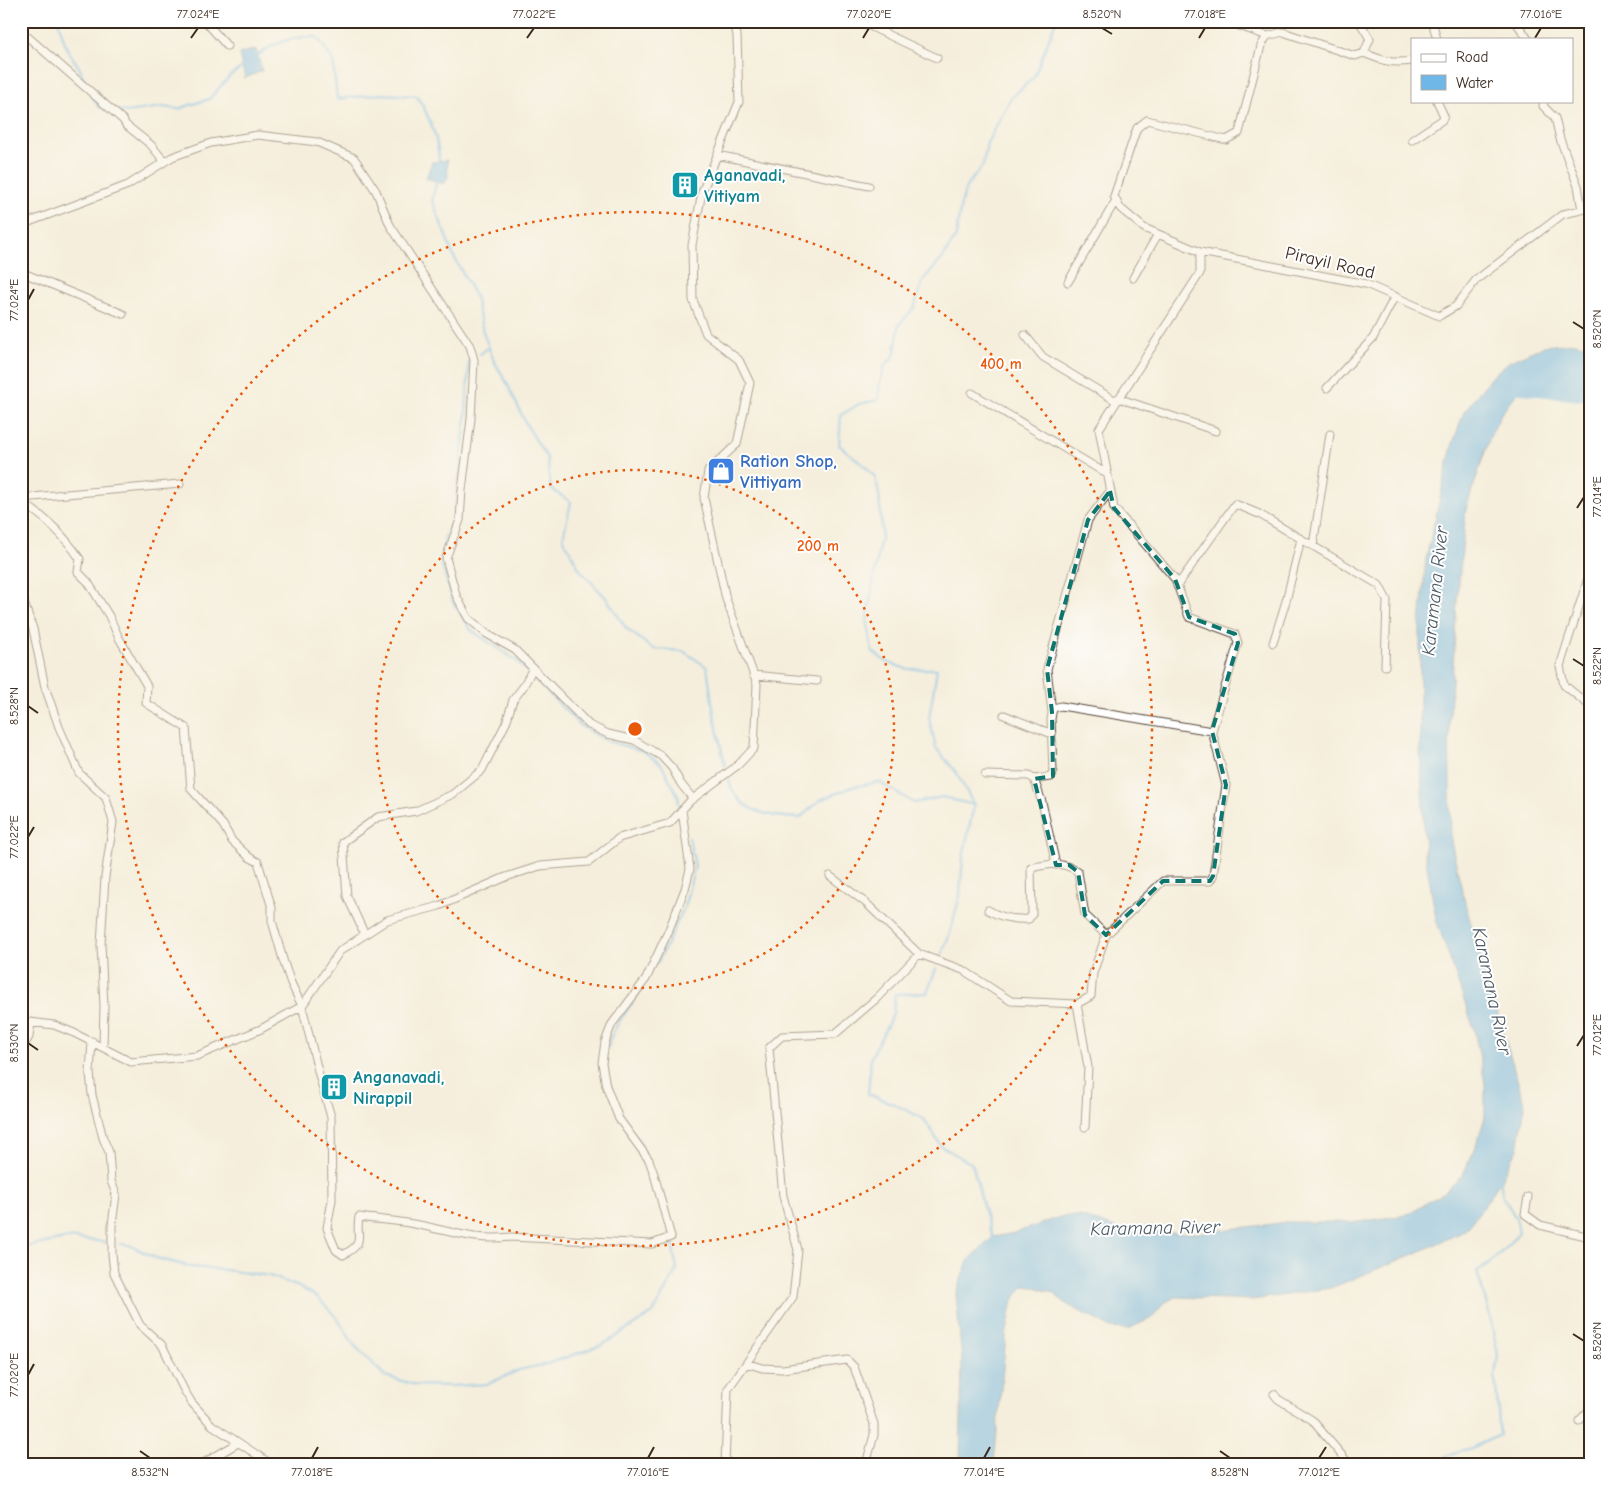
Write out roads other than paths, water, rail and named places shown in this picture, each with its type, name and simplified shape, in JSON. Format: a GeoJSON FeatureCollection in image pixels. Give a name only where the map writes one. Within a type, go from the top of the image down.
{"type":"FeatureCollection","features":[{"type":"Feature","properties":{"kind":"street"},"geometry":{"type":"LineString","coordinates":[[205,21],[227,46]]}},
{"type":"Feature","properties":{"kind":"street"},"geometry":{"type":"LineString","coordinates":[[21,1021],[54,1025],[92,1041],[131,1062],[197,1056],[261,1029],[302,1006],[340,952],[387,920],[439,906],[506,877],[540,866],[590,862],[619,838],[670,824],[693,799],[738,765],[754,748],[757,684],[726,599],[704,498],[708,471],[737,444],[750,383],[739,360],[706,334],[693,300],[692,245],[702,192],[739,102],[737,35],[733,21]]}},
{"type":"Feature","properties":{"kind":"street"},"geometry":{"type":"LineString","coordinates":[[858,21],[937,58]]}},
{"type":"Feature","properties":{"kind":"street"},"geometry":{"type":"LineString","coordinates":[[1226,21],[1267,36],[1283,32],[1355,56],[1364,53],[1383,61],[1398,63],[1411,60]]}},
{"type":"Feature","properties":{"kind":"street"},"geometry":{"type":"LineString","coordinates":[[1359,21],[1370,39],[1364,53]]}},
{"type":"Feature","properties":{"kind":"street"},"geometry":{"type":"LineString","coordinates":[[1432,21],[1437,38]]}},
{"type":"Feature","properties":{"kind":"street"},"geometry":{"type":"LineString","coordinates":[[1515,21],[1527,38]]}},
{"type":"Feature","properties":{"kind":"street"},"geometry":{"type":"LineString","coordinates":[[21,31],[151,145],[164,161]]}},
{"type":"Feature","properties":{"kind":"street"},"geometry":{"type":"LineString","coordinates":[[1068,282],[1116,200],[1114,196],[1137,128],[1147,120],[1226,140],[1239,134],[1261,46],[1267,36]]}},
{"type":"Feature","properties":{"kind":"street"},"geometry":{"type":"LineString","coordinates":[[1412,140],[1442,120],[1444,116],[1437,102]]}},
{"type":"Feature","properties":{"kind":"street"},"geometry":{"type":"LineString","coordinates":[[1544,102],[1544,106],[1555,118],[1560,139],[1586,209]]}},
{"type":"Feature","properties":{"kind":"street"},"geometry":{"type":"LineString","coordinates":[[21,225],[128,185],[164,161],[211,143],[258,135],[317,142],[354,158],[376,191],[390,225],[470,346],[474,360],[471,419],[460,520],[446,558],[456,594],[468,618],[487,634],[515,650],[589,725],[608,734],[634,740],[661,756],[672,768],[681,784],[693,799]]}},
{"type":"Feature","properties":{"kind":"street"},"geometry":{"type":"LineString","coordinates":[[717,156],[869,186]]}},
{"type":"Feature","properties":{"kind":"street","name":"Pirayil Road"},"geometry":{"type":"LineString","coordinates":[[1116,200],[1120,208],[1144,228],[1200,252],[1366,284],[1439,316],[1456,306],[1476,280],[1563,214],[1586,209]]}},
{"type":"Feature","properties":{"kind":"street"},"geometry":{"type":"LineString","coordinates":[[1133,278],[1158,234]]}},
{"type":"Feature","properties":{"kind":"street"},"geometry":{"type":"LineString","coordinates":[[830,876],[866,903],[919,954],[963,970],[1011,1001],[1077,1004],[1091,996],[1094,972],[1106,935],[1163,881],[1210,881],[1214,876],[1226,785],[1212,731],[1238,643],[1234,634],[1189,617],[1175,579],[1114,508],[1099,429],[1200,273],[1200,252]]}},
{"type":"Feature","properties":{"kind":"street"},"geometry":{"type":"LineString","coordinates":[[21,272],[123,314]]}},
{"type":"Feature","properties":{"kind":"street"},"geometry":{"type":"LineString","coordinates":[[1327,388],[1373,338],[1395,296]]}},
{"type":"Feature","properties":{"kind":"street"},"geometry":{"type":"LineString","coordinates":[[1025,335],[1043,357],[1117,399],[1216,431]]}},
{"type":"Feature","properties":{"kind":"street"},"geometry":{"type":"LineString","coordinates":[[972,393],[1107,474]]}},
{"type":"Feature","properties":{"kind":"street"},"geometry":{"type":"LineString","coordinates":[[1313,546],[1330,434]]}},
{"type":"Feature","properties":{"kind":"street"},"geometry":{"type":"LineString","coordinates":[[21,498],[180,484]]}},
{"type":"Feature","properties":{"kind":"street"},"geometry":{"type":"LineString","coordinates":[[985,775],[1029,776],[1034,779],[1051,776],[1053,772],[1052,712],[1047,669],[1088,520],[1110,491]]}},
{"type":"Feature","properties":{"kind":"street"},"geometry":{"type":"LineString","coordinates":[[21,502],[58,529],[80,559],[78,572],[88,582],[109,616],[118,638],[147,686],[146,703],[186,728],[191,789],[223,825],[232,841],[249,857],[258,862],[272,908],[272,920],[284,963],[302,1006],[319,1075],[332,1117],[332,1200],[326,1228],[336,1250],[343,1255],[356,1248],[359,1242],[358,1217],[422,1225],[461,1236],[491,1239],[511,1237],[652,1244],[671,1238],[649,1160],[619,1119],[606,1086],[602,1063],[605,1042],[612,1024],[646,978],[668,932],[685,889],[690,869],[682,810]]}},
{"type":"Feature","properties":{"kind":"street"},"geometry":{"type":"LineString","coordinates":[[1177,586],[1235,504],[1259,514],[1379,585],[1387,600],[1384,666]]}},
{"type":"Feature","properties":{"kind":"street"},"geometry":{"type":"LineString","coordinates":[[1589,519],[1590,554]]}},
{"type":"Feature","properties":{"kind":"street"},"geometry":{"type":"LineString","coordinates":[[1273,643],[1286,601],[1301,539]]}},
{"type":"Feature","properties":{"kind":"street"},"geometry":{"type":"LineString","coordinates":[[1590,572],[1560,666],[1564,685],[1590,706]]}},
{"type":"Feature","properties":{"kind":"street"},"geometry":{"type":"LineString","coordinates":[[21,594],[33,630],[46,687],[59,727],[79,773],[106,798],[113,822],[106,877],[101,945],[104,1006],[103,1047]]}},
{"type":"Feature","properties":{"kind":"street"},"geometry":{"type":"LineString","coordinates":[[365,934],[347,896],[343,842],[378,817],[416,811],[453,794],[482,770],[506,723],[513,700],[523,687],[533,668]]}},
{"type":"Feature","properties":{"kind":"street"},"geometry":{"type":"LineString","coordinates":[[753,675],[817,681]]}},
{"type":"Feature","properties":{"kind":"street"},"geometry":{"type":"LineString","coordinates":[[1052,712],[1053,708],[1061,706],[1212,731]]}},
{"type":"Feature","properties":{"kind":"street"},"geometry":{"type":"LineString","coordinates":[[1004,715],[1052,734]]}},
{"type":"Feature","properties":{"kind":"street"},"geometry":{"type":"LineString","coordinates":[[1034,779],[1042,802],[1056,865]]}},
{"type":"Feature","properties":{"kind":"street"},"geometry":{"type":"LineString","coordinates":[[988,910],[997,916],[1016,920],[1029,919],[1032,914],[1031,868],[1047,864],[1069,865],[1078,872],[1085,915],[1106,935]]}},
{"type":"Feature","properties":{"kind":"street"},"geometry":{"type":"LineString","coordinates":[[725,1464],[728,1389],[793,1297],[798,1250],[784,1196],[770,1048],[782,1036],[835,1034],[877,998],[919,954]]}},
{"type":"Feature","properties":{"kind":"street"},"geometry":{"type":"LineString","coordinates":[[1077,1004],[1088,1067],[1085,1127]]}},
{"type":"Feature","properties":{"kind":"street"},"geometry":{"type":"LineString","coordinates":[[21,1050],[29,1037],[31,1022]]}},
{"type":"Feature","properties":{"kind":"street"},"geometry":{"type":"LineString","coordinates":[[92,1041],[90,1072],[92,1095],[102,1138],[108,1152],[111,1181],[116,1194],[112,1225],[114,1273],[140,1325],[162,1345],[192,1403],[212,1425],[271,1464]]}},
{"type":"Feature","properties":{"kind":"street"},"geometry":{"type":"LineString","coordinates":[[1528,1197],[1524,1214],[1540,1225],[1590,1238]]}},
{"type":"Feature","properties":{"kind":"street"},"geometry":{"type":"LineString","coordinates":[[746,1364],[762,1368],[783,1369],[847,1360],[854,1367],[874,1424],[874,1435],[866,1464]]}},
{"type":"Feature","properties":{"kind":"street"},"geometry":{"type":"LineString","coordinates":[[1274,1394],[1278,1399],[1312,1420],[1345,1459],[1346,1464]]}},
{"type":"Feature","properties":{"kind":"street"},"geometry":{"type":"LineString","coordinates":[[1579,1421],[1590,1409]]}},
{"type":"Feature","properties":{"kind":"street"},"geometry":{"type":"LineString","coordinates":[[202,1464],[238,1442]]}},
{"type":"Feature","properties":{"kind":"water"},"geometry":{"type":"Polygon","coordinates":[[[256,49],[262,71],[245,78],[239,54],[256,49]]]}},
{"type":"Feature","properties":{"kind":"water"},"geometry":{"type":"Polygon","coordinates":[[[447,160],[448,177],[444,184],[426,178],[432,162],[447,160]]]}},
{"type":"Feature","properties":{"kind":"water"},"geometry":{"type":"Polygon","coordinates":[[[1574,343],[1590,346],[1590,395],[1534,384],[1517,393],[1501,414],[1490,437],[1466,509],[1457,602],[1449,729],[1451,842],[1466,907],[1525,1106],[1518,1148],[1501,1180],[1482,1209],[1464,1231],[1331,1288],[1252,1300],[1176,1297],[1164,1303],[1152,1318],[1128,1329],[1111,1328],[1068,1305],[1053,1293],[1035,1287],[1024,1286],[1013,1300],[1006,1336],[994,1464],[960,1464],[962,1362],[956,1293],[968,1261],[993,1237],[1015,1233],[1063,1216],[1080,1216],[1127,1232],[1196,1233],[1289,1222],[1359,1222],[1405,1215],[1444,1193],[1462,1176],[1475,1149],[1485,1117],[1485,1083],[1474,1029],[1436,919],[1425,854],[1420,747],[1420,624],[1426,559],[1452,446],[1464,412],[1492,376],[1510,361],[1544,346],[1574,343]]]}},
{"type":"Feature","properties":{"kind":"waterway"},"geometry":{"type":"LineString","coordinates":[[58,21],[66,47],[80,69],[85,83]]}},
{"type":"Feature","properties":{"kind":"waterway"},"geometry":{"type":"LineString","coordinates":[[974,805],[956,772],[936,748],[929,718],[937,669],[907,669],[886,662],[872,651],[867,618],[882,532],[879,494],[875,477],[839,445],[841,415],[859,404],[878,400],[885,365],[893,358],[895,352],[899,325],[914,308],[923,280],[942,259],[956,236],[966,187],[983,165],[987,143],[1011,98],[1034,77],[1056,21]]}},
{"type":"Feature","properties":{"kind":"waterway"},"geometry":{"type":"LineString","coordinates":[[256,57],[277,43],[300,37],[317,37],[333,60],[337,99],[381,94],[417,96],[432,128],[439,153],[439,162]]}},
{"type":"Feature","properties":{"kind":"waterway"},"geometry":{"type":"LineString","coordinates":[[115,110],[127,112],[162,107],[178,109],[209,99],[231,75],[244,66]]}},
{"type":"Feature","properties":{"kind":"waterway"},"geometry":{"type":"LineString","coordinates":[[92,96],[99,107],[108,109]]}},
{"type":"Feature","properties":{"kind":"waterway"},"geometry":{"type":"LineString","coordinates":[[437,180],[432,199],[453,255],[475,296],[483,332],[494,361],[507,383],[526,424],[547,458],[551,489],[571,502],[563,538],[580,570],[607,599],[626,628],[653,649],[683,651],[707,667],[714,714],[725,766]]}},
{"type":"Feature","properties":{"kind":"waterway"},"geometry":{"type":"LineString","coordinates":[[480,354],[488,348]]}},
{"type":"Feature","properties":{"kind":"waterway"},"geometry":{"type":"LineString","coordinates":[[469,361],[466,416],[454,517],[445,537],[442,565],[453,602],[471,630],[517,661],[581,726],[607,741],[643,751],[661,764],[678,796],[679,804]]}},
{"type":"Feature","properties":{"kind":"waterway","name":"Karamana River"},"geometry":{"type":"LineString","coordinates":[[1508,385],[1577,393],[1590,392]]}},
{"type":"Feature","properties":{"kind":"waterway"},"geometry":{"type":"LineString","coordinates":[[729,780],[739,800],[747,806],[757,811],[778,816],[800,818],[820,800],[852,787],[879,782],[914,803],[942,797],[974,805],[963,857],[960,895],[950,933],[942,954]]}},
{"type":"Feature","properties":{"kind":"waterway"},"geometry":{"type":"LineString","coordinates":[[658,962],[684,908],[695,866],[689,838]]}},
{"type":"Feature","properties":{"kind":"waterway"},"geometry":{"type":"LineString","coordinates":[[936,969],[927,993],[895,994],[893,1014],[871,1057],[868,1094],[924,1119],[941,1146],[972,1164],[993,1237]]}},
{"type":"Feature","properties":{"kind":"waterway"},"geometry":{"type":"LineString","coordinates":[[608,1047],[617,1025],[640,992]]}},
{"type":"Feature","properties":{"kind":"waterway"},"geometry":{"type":"LineString","coordinates":[[608,1080],[614,1098]]}},
{"type":"Feature","properties":{"kind":"waterway"},"geometry":{"type":"LineString","coordinates":[[635,1135],[642,1145]]}},
{"type":"Feature","properties":{"kind":"waterway"},"geometry":{"type":"LineString","coordinates":[[1440,1464],[1447,1456],[1500,1435],[1495,1376],[1498,1355],[1489,1312],[1477,1272],[1500,1254],[1519,1232],[1516,1218],[1503,1197],[1500,1180]]}},
{"type":"Feature","properties":{"kind":"waterway"},"geometry":{"type":"LineString","coordinates":[[120,1244],[129,1245],[156,1258],[192,1267],[270,1276],[299,1287],[317,1297],[337,1318],[354,1345],[385,1376],[416,1385],[451,1386],[488,1384],[519,1370],[547,1364],[602,1345],[653,1313],[677,1269],[673,1237]]}},
{"type":"Feature","properties":{"kind":"waterway"},"geometry":{"type":"LineString","coordinates":[[21,1248],[70,1238],[105,1242]]}},
{"type":"Feature","properties":{"kind":"place","name":"Aganavadi, Vitiyam"},"geometry":{"type":"Point","coordinates":[685,185]}},
{"type":"Feature","properties":{"kind":"place","name":"Ration Shop, Vittiyam"},"geometry":{"type":"Point","coordinates":[721,471]}},
{"type":"Feature","properties":{"kind":"place","name":"Anganavadi, Nirappil"},"geometry":{"type":"Point","coordinates":[334,1087]}}]}
